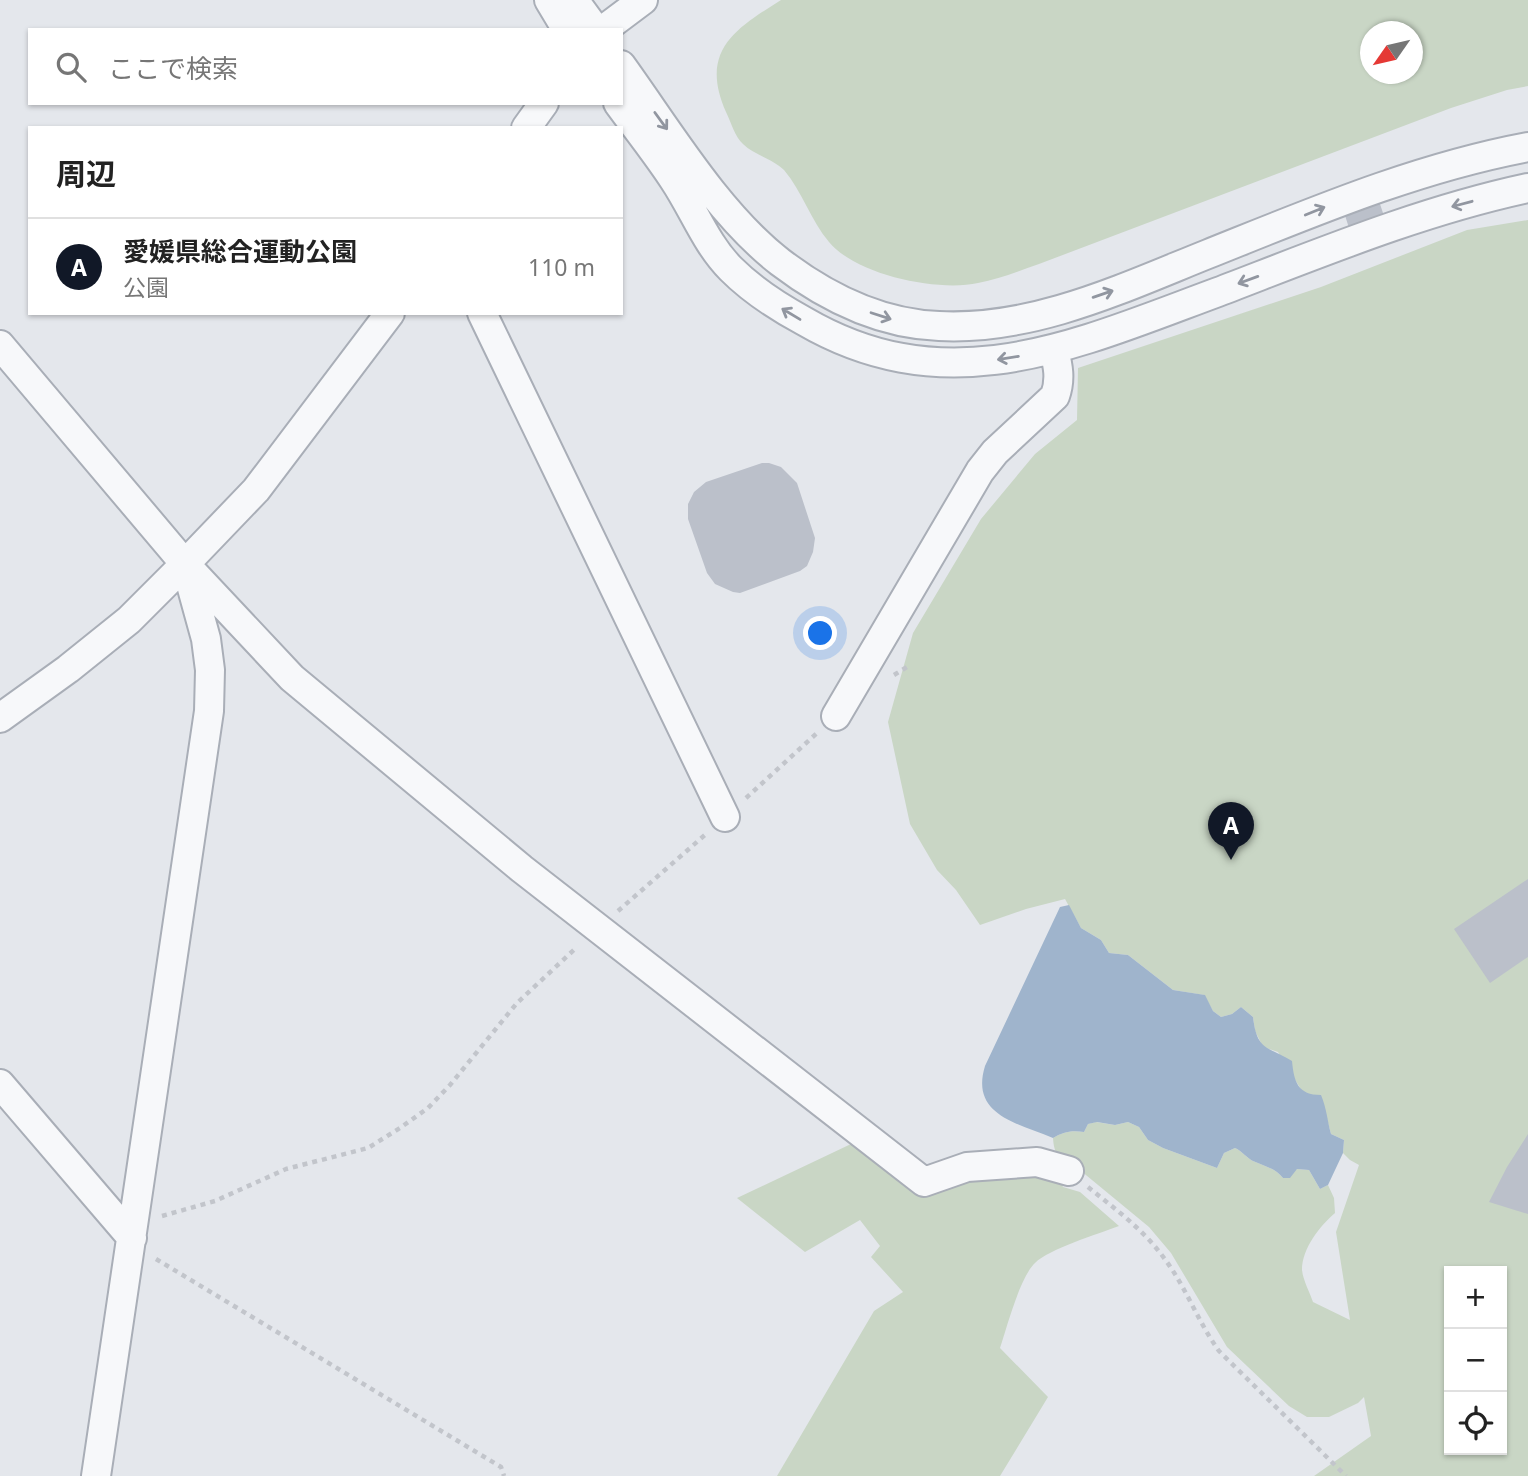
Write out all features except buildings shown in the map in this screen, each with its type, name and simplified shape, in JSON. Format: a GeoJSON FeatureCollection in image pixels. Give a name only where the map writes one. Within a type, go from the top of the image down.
{"type":"FeatureCollection","features":[{"type":"Feature","properties":{"kind":"street"},"geometry":{"type":"LineString","coordinates":[[549,0],[566,28]]}},
{"type":"Feature","properties":{"kind":"street"},"geometry":{"type":"LineString","coordinates":[[574,0],[595,28]]}},
{"type":"Feature","properties":{"kind":"street"},"geometry":{"type":"LineString","coordinates":[[606,28],[643,0]]}},
{"type":"Feature","properties":{"kind":"street"},"geometry":{"type":"LineString","coordinates":[[623,68],[729,213],[755,241],[780,262],[835,298],[869,312],[901,322],[940,327],[990,324],[1034,317],[1136,282],[1361,193],[1477,156],[1528,147]]}},
{"type":"Feature","properties":{"kind":"street"},"geometry":{"type":"LineString","coordinates":[[527,126],[543,105]]}},
{"type":"Feature","properties":{"kind":"street"},"geometry":{"type":"LineString","coordinates":[[619,105],[675,182],[704,234],[730,268],[757,292],[819,330],[856,347],[893,358],[939,363],[994,361],[1054,349],[1149,317],[1432,212],[1528,188]]}},
{"type":"Feature","properties":{"kind":"street"},"geometry":{"type":"LineString","coordinates":[[0,718],[68,669],[129,620],[185,564],[256,490],[388,315]]}},
{"type":"Feature","properties":{"kind":"street"},"geometry":{"type":"LineString","coordinates":[[483,315],[725,817]]}},
{"type":"Feature","properties":{"kind":"street"},"geometry":{"type":"LineString","coordinates":[[836,716],[980,471],[995,452],[1055,396],[1059,385],[1059,370],[1054,349]]}},
{"type":"Feature","properties":{"kind":"street"},"geometry":{"type":"LineString","coordinates":[[3,355],[185,564],[292,678],[522,869],[924,1182],[967,1167],[1037,1162],[1069,1171]]}},
{"type":"Feature","properties":{"kind":"street"},"geometry":{"type":"LineString","coordinates":[[96,1476],[209,712],[206,639],[185,564]]}},
{"type":"Feature","properties":{"kind":"street"},"geometry":{"type":"LineString","coordinates":[[0,1084],[132,1235]]}},
{"type":"Feature","properties":{"kind":"path"},"geometry":{"type":"LineString","coordinates":[[883,682],[907,667]]}},
{"type":"Feature","properties":{"kind":"path"},"geometry":{"type":"LineString","coordinates":[[132,1235],[286,1169],[368,1148],[428,1108],[517,1003],[836,716]]}},
{"type":"Feature","properties":{"kind":"path"},"geometry":{"type":"LineString","coordinates":[[1069,1171],[1144,1233],[1165,1259],[1193,1303],[1204,1330],[1219,1351],[1346,1476]]}},
{"type":"Feature","properties":{"kind":"path"},"geometry":{"type":"LineString","coordinates":[[132,1235],[501,1467],[504,1476]]}},
{"type":"Feature","properties":{"kind":"green space"},"geometry":{"type":"Polygon","coordinates":[[[781,0],[1528,0],[1528,86],[1451,108],[1009,275],[978,283],[942,285],[920,283],[877,272],[842,254],[823,234],[784,170],[740,141],[726,112],[717,73],[719,57],[726,44],[749,21],[781,0]]]}},
{"type":"Feature","properties":{"kind":"green space"},"geometry":{"type":"Polygon","coordinates":[[[1528,220],[1528,1476],[1314,1476],[1371,1436],[1364,1397],[1358,1403],[1329,1417],[1307,1417],[1289,1406],[1227,1347],[1171,1253],[1149,1227],[1075,1166],[1061,1160],[1056,1153],[1053,1138],[1067,1132],[1084,1132],[1088,1124],[1096,1122],[1115,1125],[1128,1122],[1139,1127],[1148,1140],[1163,1148],[1217,1168],[1224,1153],[1235,1148],[1283,1178],[1297,1169],[1309,1170],[1320,1189],[1328,1185],[1334,1198],[1335,1213],[1308,1246],[1302,1270],[1304,1278],[1313,1302],[1350,1320],[1336,1232],[1359,1165],[1343,1153],[1344,1140],[1331,1134],[1327,1119],[1311,1095],[1302,1091],[1278,1052],[1263,1047],[1255,1031],[1253,1017],[1241,1007],[1232,1014],[1221,1017],[1213,1011],[1204,995],[1173,990],[1128,955],[1109,953],[1101,940],[1081,928],[1065,899],[980,925],[956,890],[937,870],[910,824],[888,722],[913,633],[981,519],[1035,454],[1077,420],[1078,368],[1321,287],[1467,230],[1528,220]]]}},
{"type":"Feature","properties":{"kind":"green space"},"geometry":{"type":"Polygon","coordinates":[[[851,1144],[917,1192],[985,1174],[1058,1176],[1063,1187],[1080,1192],[1119,1226],[1051,1252],[1035,1263],[1024,1279],[1000,1348],[1048,1397],[1000,1476],[777,1476],[874,1311],[903,1292],[871,1257],[880,1246],[860,1220],[805,1252],[737,1198],[851,1144]]]}},
{"type":"Feature","properties":{"kind":"water"},"geometry":{"type":"Polygon","coordinates":[[[1069,905],[1081,928],[1101,940],[1109,953],[1128,955],[1173,990],[1205,995],[1213,1011],[1221,1017],[1232,1014],[1241,1007],[1253,1017],[1261,1042],[1292,1061],[1296,1081],[1302,1090],[1321,1095],[1331,1134],[1344,1140],[1343,1153],[1328,1185],[1320,1189],[1309,1170],[1297,1169],[1290,1178],[1283,1178],[1235,1148],[1224,1153],[1217,1168],[1163,1148],[1148,1140],[1139,1127],[1128,1122],[1115,1125],[1097,1122],[1088,1124],[1084,1132],[1067,1132],[1053,1138],[1012,1122],[990,1106],[984,1096],[982,1083],[985,1066],[1060,907],[1069,905]]]}},
{"type":"Feature","properties":{"kind":"place","name":"愛媛県総合運動公園"},"geometry":{"type":"Point","coordinates":[1231,860]}}]}
